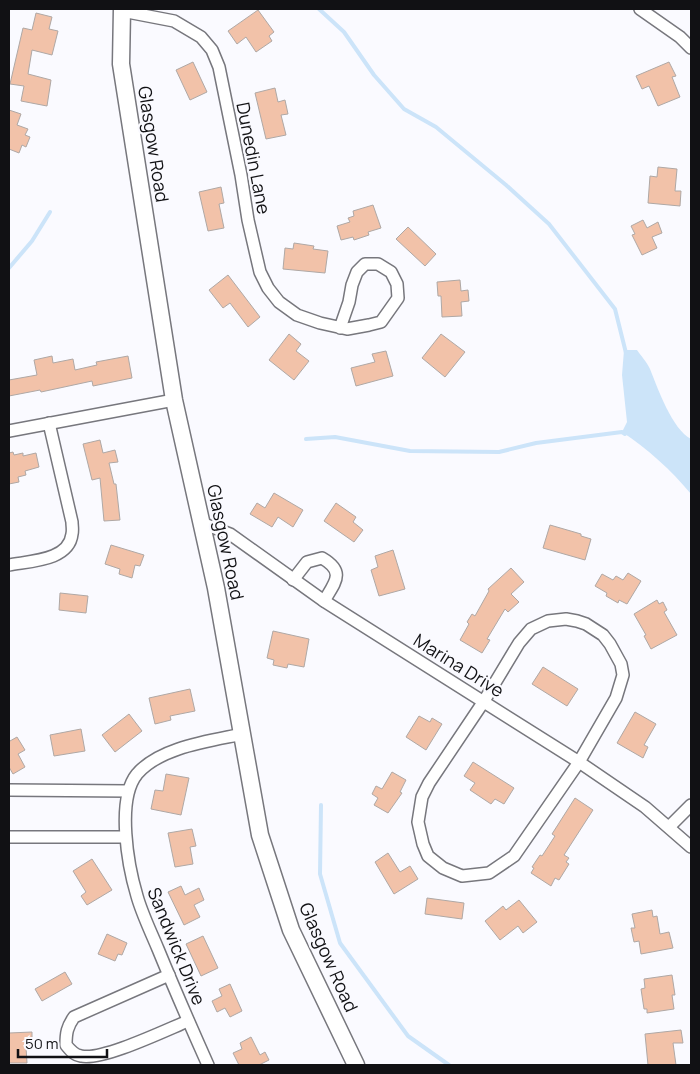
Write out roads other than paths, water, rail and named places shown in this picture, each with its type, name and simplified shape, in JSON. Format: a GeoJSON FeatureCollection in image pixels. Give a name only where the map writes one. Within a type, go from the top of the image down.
{"type":"FeatureCollection","features":[{"type":"Feature","properties":{"kind":"street"},"geometry":{"type":"LineString","coordinates":[[640,9],[680,37],[691,48]]}},
{"type":"Feature","properties":{"kind":"street","name":"Dunedin Lane"},"geometry":{"type":"LineString","coordinates":[[122,10],[174,21],[201,37],[212,50],[219,67],[241,175],[248,220],[260,272],[268,288],[279,302],[298,315],[340,328],[347,329],[382,322],[398,298],[397,284],[391,272],[378,264],[365,264],[357,272],[340,328]]}},
{"type":"Feature","properties":{"kind":"street","name":"Glasgow Road"},"geometry":{"type":"LineString","coordinates":[[122,10],[121,64],[174,400],[202,523],[243,734],[260,835],[291,930],[356,1065]]}},
{"type":"Feature","properties":{"kind":"street"},"geometry":{"type":"LineString","coordinates":[[9,431],[174,400]]}},
{"type":"Feature","properties":{"kind":"street"},"geometry":{"type":"LineString","coordinates":[[9,565],[50,557],[61,552],[69,544],[72,534],[72,522],[49,423]]}},
{"type":"Feature","properties":{"kind":"street","name":"Marina Drive"},"geometry":{"type":"LineString","coordinates":[[202,523],[230,534],[324,601],[626,793],[691,847]]}},
{"type":"Feature","properties":{"kind":"street"},"geometry":{"type":"LineString","coordinates":[[293,580],[307,562],[322,558],[330,563],[336,569],[336,582],[324,601]]}},
{"type":"Feature","properties":{"kind":"street"},"geometry":{"type":"LineString","coordinates":[[566,620],[586,624],[603,635],[621,664],[623,675],[616,698],[579,762],[514,856],[489,873],[462,876],[443,868],[428,856],[418,822],[422,797],[429,783],[484,701],[519,643],[531,630],[548,621],[566,620]]}},
{"type":"Feature","properties":{"kind":"street","name":"Sandwick Drive"},"geometry":{"type":"LineString","coordinates":[[208,1065],[137,896],[125,837],[126,806],[128,791],[137,775],[153,761],[175,750],[243,734]]}},
{"type":"Feature","properties":{"kind":"street"},"geometry":{"type":"LineString","coordinates":[[9,790],[128,791]]}},
{"type":"Feature","properties":{"kind":"street"},"geometry":{"type":"LineString","coordinates":[[669,827],[691,806]]}},
{"type":"Feature","properties":{"kind":"street"},"geometry":{"type":"LineString","coordinates":[[9,837],[125,837]]}},
{"type":"Feature","properties":{"kind":"street"},"geometry":{"type":"LineString","coordinates":[[169,975],[74,1017],[68,1026],[66,1045],[73,1053],[82,1057],[107,1054],[188,1021]]}},
{"type":"Feature","properties":{"kind":"water"},"geometry":{"type":"Polygon","coordinates":[[[624,350],[637,350],[644,359],[672,418],[684,434],[691,439],[691,494],[659,460],[622,432],[627,422],[622,375],[624,350]]]}},
{"type":"Feature","properties":{"kind":"waterway"},"geometry":{"type":"LineString","coordinates":[[319,9],[344,32],[374,75],[404,109],[436,127],[506,185],[549,224],[615,309],[626,353]]}},
{"type":"Feature","properties":{"kind":"waterway"},"geometry":{"type":"LineString","coordinates":[[9,268],[32,241],[50,212]]}},
{"type":"Feature","properties":{"kind":"waterway"},"geometry":{"type":"LineString","coordinates":[[306,439],[335,437],[410,451],[499,452],[536,443],[622,432],[625,434]]}},
{"type":"Feature","properties":{"kind":"waterway"},"geometry":{"type":"LineString","coordinates":[[321,805],[320,874],[340,943],[408,1036],[449,1065]]}}]}
